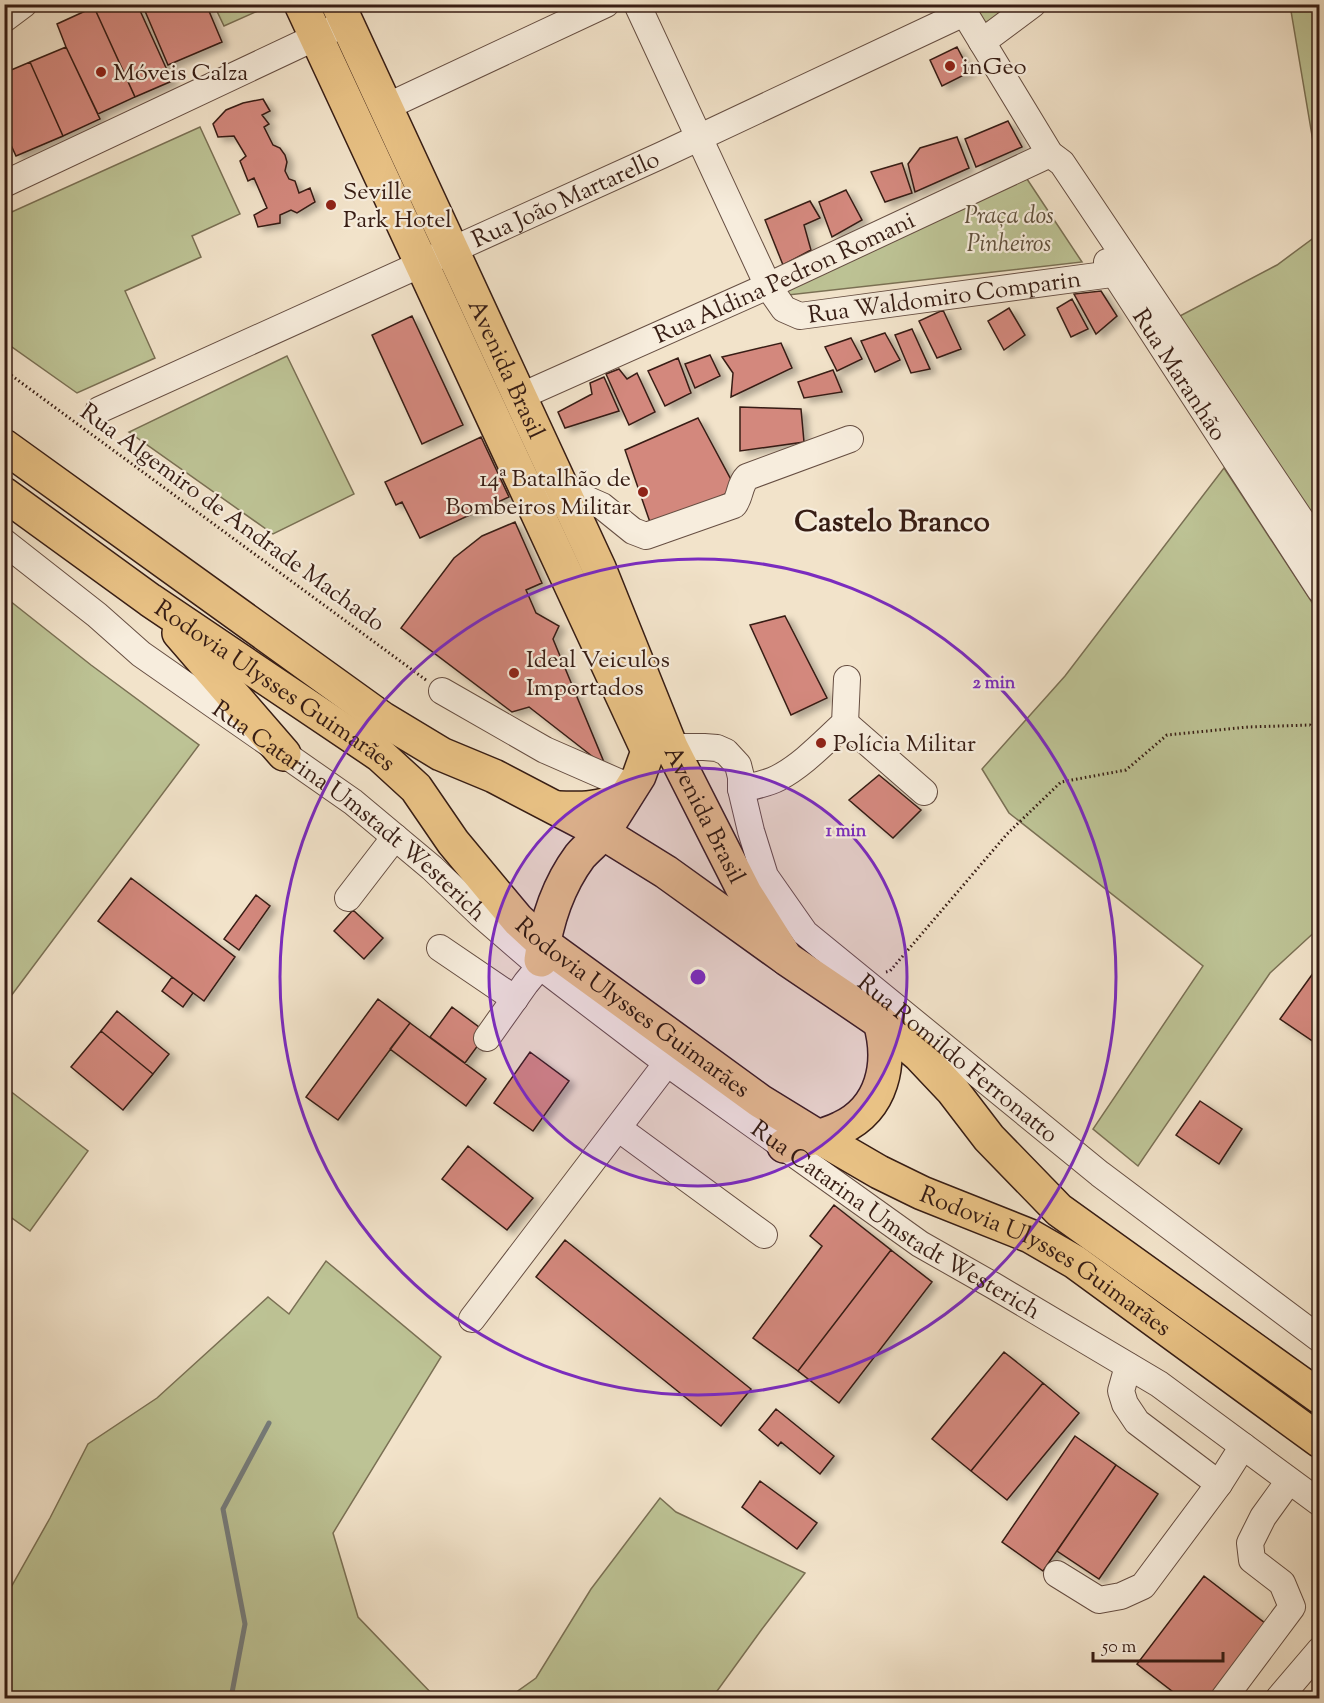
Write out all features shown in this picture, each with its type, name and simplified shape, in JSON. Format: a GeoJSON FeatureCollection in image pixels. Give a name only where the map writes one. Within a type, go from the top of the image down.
{"type":"FeatureCollection","features":[{"type":"Feature","properties":{"kind":"main road","name":"Avenida Brasil"},"geometry":{"type":"LineString","coordinates":[[301,4],[534,506],[659,749],[744,893],[787,959]]}},
{"type":"Feature","properties":{"kind":"main road","name":"Avenida Brasil"},"geometry":{"type":"LineString","coordinates":[[343,14],[598,568],[659,749]]}},
{"type":"Feature","properties":{"kind":"main road","name":"Rodovia Ulysses Guimarães"},"geometry":{"type":"LineString","coordinates":[[4,446],[383,719],[441,754],[494,776],[603,833],[666,872],[880,1022],[919,1055],[953,1090],[989,1138],[1059,1210],[1320,1397]]}},
{"type":"Feature","properties":{"kind":"main road","name":"Rodovia Ulysses Guimarães"},"geometry":{"type":"LineString","coordinates":[[4,494],[150,600],[380,755],[416,788],[453,842],[518,920],[542,954],[760,1101],[879,1172],[922,1193],[1030,1236],[1075,1262],[1320,1441]]}},
{"type":"Feature","properties":{"kind":"main road"},"geometry":{"type":"LineString","coordinates":[[150,600],[284,754]]}},
{"type":"Feature","properties":{"kind":"main road","name":"Avenida Brasil"},"geometry":{"type":"LineString","coordinates":[[542,954],[550,912],[563,882],[581,856],[603,833],[644,764],[659,749]]}},
{"type":"Feature","properties":{"kind":"main road"},"geometry":{"type":"LineString","coordinates":[[558,808],[602,807],[628,794]]}},
{"type":"Feature","properties":{"kind":"main road"},"geometry":{"type":"LineString","coordinates":[[784,1146],[841,1128],[860,1115],[874,1097],[882,1081],[886,1061],[885,1038],[880,1022]]}},
{"type":"Feature","properties":{"kind":"street"},"geometry":{"type":"LineString","coordinates":[[4,19],[24,4]]}},
{"type":"Feature","properties":{"kind":"street"},"geometry":{"type":"LineString","coordinates":[[386,107],[606,4]]}},
{"type":"Feature","properties":{"kind":"street","name":"Rua Waldomiro Comparin"},"geometry":{"type":"LineString","coordinates":[[637,4],[768,286],[784,309],[800,316],[1124,272]]}},
{"type":"Feature","properties":{"kind":"street"},"geometry":{"type":"LineString","coordinates":[[982,42],[1033,4]]}},
{"type":"Feature","properties":{"kind":"street","name":"Rua João Martarello"},"geometry":{"type":"LineString","coordinates":[[99,410],[699,138],[962,9]]}},
{"type":"Feature","properties":{"kind":"street","name":"Rua Maranhão"},"geometry":{"type":"LineString","coordinates":[[962,9],[1050,154],[1062,163],[1124,272],[1305,540],[1320,590]]}},
{"type":"Feature","properties":{"kind":"street"},"geometry":{"type":"LineString","coordinates":[[4,184],[315,37],[343,14]]}},
{"type":"Feature","properties":{"kind":"street","name":"Rua Aldina Pedron Romani"},"geometry":{"type":"LineString","coordinates":[[519,397],[768,286],[1050,154]]}},
{"type":"Feature","properties":{"kind":"street"},"geometry":{"type":"LineString","coordinates":[[534,506],[564,494],[586,499],[602,506],[633,531],[646,536],[734,505],[742,482],[747,477],[850,439]]}},
{"type":"Feature","properties":{"kind":"street","name":"Rua Catarina Umstadt Westerich"},"geometry":{"type":"LineString","coordinates":[[4,542],[97,615],[141,654],[353,802],[432,868],[481,915],[542,954],[667,1063],[920,1244],[1159,1384],[1320,1503]]}},
{"type":"Feature","properties":{"kind":"street"},"geometry":{"type":"LineString","coordinates":[[741,789],[778,778],[800,763],[844,723],[847,678]]}},
{"type":"Feature","properties":{"kind":"street"},"geometry":{"type":"LineString","coordinates":[[442,691],[628,794]]}},
{"type":"Feature","properties":{"kind":"street"},"geometry":{"type":"LineString","coordinates":[[844,723],[924,792]]}},
{"type":"Feature","properties":{"kind":"street","name":"Rua Romildo Ferronatto"},"geometry":{"type":"LineString","coordinates":[[659,749],[711,748],[726,752],[738,765],[751,831],[765,876],[805,933],[1100,1174],[1320,1339]]}},
{"type":"Feature","properties":{"kind":"street"},"geometry":{"type":"LineString","coordinates":[[348,898],[395,837]]}},
{"type":"Feature","properties":{"kind":"street"},"geometry":{"type":"LineString","coordinates":[[440,948],[515,999]]}},
{"type":"Feature","properties":{"kind":"street"},"geometry":{"type":"LineString","coordinates":[[487,1038],[515,999],[542,954]]}},
{"type":"Feature","properties":{"kind":"street"},"geometry":{"type":"LineString","coordinates":[[472,1319],[667,1063]]}},
{"type":"Feature","properties":{"kind":"street"},"geometry":{"type":"LineString","coordinates":[[618,1128],[764,1235]]}},
{"type":"Feature","properties":{"kind":"street"},"geometry":{"type":"LineString","coordinates":[[1128,1366],[1121,1391],[1125,1404],[1137,1422],[1219,1484]]}},
{"type":"Feature","properties":{"kind":"street"},"geometry":{"type":"LineString","coordinates":[[1057,1574],[1099,1600],[1121,1596],[1143,1586],[1219,1484],[1243,1446]]}},
{"type":"Feature","properties":{"kind":"street"},"geometry":{"type":"LineString","coordinates":[[1224,1698],[1292,1607],[1282,1583],[1252,1560],[1250,1543],[1263,1517],[1289,1481]]}},
{"type":"Feature","properties":{"kind":"street"},"geometry":{"type":"LineString","coordinates":[[1279,1698],[1320,1650]]}},
{"type":"Feature","properties":{"kind":"path","name":"Rua Algemiro de Andrade Machado"},"geometry":{"type":"LineString","coordinates":[[4,370],[442,691]]}},
{"type":"Feature","properties":{"kind":"path"},"geometry":{"type":"LineString","coordinates":[[862,980],[890,971],[1006,834],[1061,782],[1126,770],[1167,735],[1310,725],[1320,738]]}},
{"type":"Feature","properties":{"kind":"green space"},"geometry":{"type":"Polygon","coordinates":[[[214,5],[271,5],[224,26],[214,5]]]}},
{"type":"Feature","properties":{"kind":"green space"},"geometry":{"type":"Polygon","coordinates":[[[966,5],[1018,5],[983,30],[966,5]]]}},
{"type":"Feature","properties":{"kind":"green space"},"geometry":{"type":"Polygon","coordinates":[[[1290,5],[1319,5],[1319,177],[1290,5]]]}},
{"type":"Feature","properties":{"kind":"green space"},"geometry":{"type":"Polygon","coordinates":[[[200,127],[240,214],[192,236],[201,257],[125,291],[155,358],[77,393],[5,342],[5,215],[200,127]]]}},
{"type":"Feature","properties":{"kind":"green space","name":"Praça dos Pinheiros"},"geometry":{"type":"Polygon","coordinates":[[[1025,176],[1082,262],[788,295],[783,283],[1025,176]]]}},
{"type":"Feature","properties":{"kind":"green space"},"geometry":{"type":"Polygon","coordinates":[[[1319,234],[1319,524],[1176,318],[1277,265],[1319,234]]]}},
{"type":"Feature","properties":{"kind":"green space"},"geometry":{"type":"Polygon","coordinates":[[[287,356],[354,494],[273,534],[129,432],[287,356]]]}},
{"type":"Feature","properties":{"kind":"green space"},"geometry":{"type":"Polygon","coordinates":[[[1224,468],[1319,613],[1319,928],[1270,973],[1138,1166],[1093,1129],[1203,966],[1009,813],[982,769],[1065,676],[1224,468]]]}},
{"type":"Feature","properties":{"kind":"green space"},"geometry":{"type":"Polygon","coordinates":[[[5,597],[91,665],[199,745],[5,1004],[5,597]]]}},
{"type":"Feature","properties":{"kind":"green space"},"geometry":{"type":"Polygon","coordinates":[[[5,1087],[88,1151],[30,1231],[5,1213],[5,1087]]]}},
{"type":"Feature","properties":{"kind":"green space"},"geometry":{"type":"Polygon","coordinates":[[[326,1261],[441,1357],[333,1533],[358,1617],[436,1698],[5,1698],[5,1598],[88,1444],[157,1398],[268,1297],[289,1314],[326,1261]]]}},
{"type":"Feature","properties":{"kind":"green space"},"geometry":{"type":"Polygon","coordinates":[[[660,1498],[676,1512],[805,1573],[712,1698],[508,1698],[536,1678],[591,1589],[660,1498]]]}},
{"type":"Feature","properties":{"kind":"water"},"geometry":{"type":"Polygon","coordinates":[[[4,1415],[9,1424],[9,1494],[5,1502],[4,1415]]]}},
{"type":"Feature","properties":{"kind":"building"},"geometry":{"type":"Polygon","coordinates":[[[99,4],[137,4],[172,81],[135,97],[94,7],[99,4]]]}},
{"type":"Feature","properties":{"kind":"building"},"geometry":{"type":"Polygon","coordinates":[[[142,4],[206,4],[222,42],[168,65],[142,4]]]}},
{"type":"Feature","properties":{"kind":"building","name":"Móveis Calza"},"geometry":{"type":"Polygon","coordinates":[[[94,7],[135,97],[98,114],[57,24],[94,7]]]}},
{"type":"Feature","properties":{"kind":"building"},"geometry":{"type":"Polygon","coordinates":[[[66,47],[100,119],[63,136],[30,62],[66,47]]]}},
{"type":"Feature","properties":{"kind":"building","name":"inGeo"},"geometry":{"type":"Polygon","coordinates":[[[957,47],[970,72],[942,86],[930,60],[957,47]]]}},
{"type":"Feature","properties":{"kind":"building"},"geometry":{"type":"Polygon","coordinates":[[[30,62],[63,136],[16,156],[4,130],[4,73],[30,62]]]}},
{"type":"Feature","properties":{"kind":"building","name":"Seville Park Hotel"},"geometry":{"type":"Polygon","coordinates":[[[263,99],[270,111],[262,115],[269,124],[264,127],[273,145],[280,148],[285,155],[287,162],[285,171],[289,179],[295,181],[299,193],[310,188],[315,202],[297,213],[291,210],[280,215],[280,223],[258,227],[254,215],[267,208],[254,178],[248,181],[240,161],[246,156],[234,136],[218,137],[213,124],[226,110],[243,103],[263,99]]]}},
{"type":"Feature","properties":{"kind":"building"},"geometry":{"type":"Polygon","coordinates":[[[1008,121],[1022,147],[976,167],[965,139],[1008,121]]]}},
{"type":"Feature","properties":{"kind":"building"},"geometry":{"type":"Polygon","coordinates":[[[957,137],[969,168],[915,192],[908,164],[920,148],[957,137]]]}},
{"type":"Feature","properties":{"kind":"building"},"geometry":{"type":"Polygon","coordinates":[[[902,163],[912,193],[885,202],[871,172],[902,163]]]}},
{"type":"Feature","properties":{"kind":"building"},"geometry":{"type":"Polygon","coordinates":[[[846,190],[862,220],[832,237],[819,202],[846,190]]]}},
{"type":"Feature","properties":{"kind":"building"},"geometry":{"type":"Polygon","coordinates":[[[810,201],[820,218],[804,225],[811,250],[783,265],[765,220],[810,201]]]}},
{"type":"Feature","properties":{"kind":"building"},"geometry":{"type":"Polygon","coordinates":[[[1101,291],[1117,316],[1096,334],[1074,294],[1101,291]]]}},
{"type":"Feature","properties":{"kind":"building"},"geometry":{"type":"Polygon","coordinates":[[[1072,299],[1088,329],[1071,337],[1057,308],[1072,299]]]}},
{"type":"Feature","properties":{"kind":"building"},"geometry":{"type":"Polygon","coordinates":[[[1009,308],[1025,335],[1004,350],[988,321],[1009,308]]]}},
{"type":"Feature","properties":{"kind":"building"},"geometry":{"type":"Polygon","coordinates":[[[943,310],[961,349],[937,358],[919,321],[943,310]]]}},
{"type":"Feature","properties":{"kind":"building"},"geometry":{"type":"Polygon","coordinates":[[[412,316],[463,425],[422,444],[372,335],[412,316]]]}},
{"type":"Feature","properties":{"kind":"building"},"geometry":{"type":"Polygon","coordinates":[[[912,329],[930,369],[911,373],[895,335],[912,329]]]}},
{"type":"Feature","properties":{"kind":"building"},"geometry":{"type":"Polygon","coordinates":[[[885,333],[900,360],[875,372],[861,341],[885,333]]]}},
{"type":"Feature","properties":{"kind":"building"},"geometry":{"type":"Polygon","coordinates":[[[851,338],[862,359],[837,371],[825,347],[851,338]]]}},
{"type":"Feature","properties":{"kind":"building"},"geometry":{"type":"Polygon","coordinates":[[[781,343],[792,368],[731,397],[733,373],[722,357],[781,343]]]}},
{"type":"Feature","properties":{"kind":"building"},"geometry":{"type":"Polygon","coordinates":[[[710,355],[720,376],[695,388],[685,364],[710,355]]]}},
{"type":"Feature","properties":{"kind":"building"},"geometry":{"type":"Polygon","coordinates":[[[678,358],[691,393],[665,406],[648,371],[678,358]]]}},
{"type":"Feature","properties":{"kind":"building"},"geometry":{"type":"Polygon","coordinates":[[[619,369],[627,379],[637,373],[655,412],[629,425],[606,374],[619,369]]]}},
{"type":"Feature","properties":{"kind":"building"},"geometry":{"type":"Polygon","coordinates":[[[833,370],[842,392],[804,398],[798,382],[833,370]]]}},
{"type":"Feature","properties":{"kind":"building"},"geometry":{"type":"Polygon","coordinates":[[[604,377],[619,411],[565,428],[558,412],[592,394],[590,383],[604,377]]]}},
{"type":"Feature","properties":{"kind":"building"},"geometry":{"type":"Polygon","coordinates":[[[740,407],[801,409],[804,442],[740,451],[740,407]]]}},
{"type":"Feature","properties":{"kind":"building"},"geometry":{"type":"Polygon","coordinates":[[[698,418],[736,489],[652,528],[625,450],[698,418]]]}},
{"type":"Feature","properties":{"kind":"building"},"geometry":{"type":"Polygon","coordinates":[[[481,437],[509,497],[420,538],[402,502],[396,505],[385,482],[481,437]]]}},
{"type":"Feature","properties":{"kind":"building","name":"Ideal Veiculos Importados"},"geometry":{"type":"Polygon","coordinates":[[[515,522],[542,583],[526,590],[536,613],[559,626],[553,639],[606,767],[529,707],[512,712],[401,628],[454,558],[482,536],[515,522]]]}},
{"type":"Feature","properties":{"kind":"building"},"geometry":{"type":"Polygon","coordinates":[[[785,616],[827,698],[791,715],[750,625],[785,616]]]}},
{"type":"Feature","properties":{"kind":"building"},"geometry":{"type":"Polygon","coordinates":[[[879,775],[921,810],[893,838],[849,800],[879,775]]]}},
{"type":"Feature","properties":{"kind":"building"},"geometry":{"type":"Polygon","coordinates":[[[131,878],[235,957],[204,1001],[98,921],[131,878]]]}},
{"type":"Feature","properties":{"kind":"building"},"geometry":{"type":"Polygon","coordinates":[[[256,895],[270,906],[239,950],[224,939],[256,895]]]}},
{"type":"Feature","properties":{"kind":"building"},"geometry":{"type":"Polygon","coordinates":[[[353,910],[383,938],[364,959],[334,931],[353,910]]]}},
{"type":"Feature","properties":{"kind":"building"},"geometry":{"type":"Polygon","coordinates":[[[1320,966],[1320,1046],[1280,1019],[1320,966]]]}},
{"type":"Feature","properties":{"kind":"building"},"geometry":{"type":"Polygon","coordinates":[[[172,977],[193,993],[183,1007],[162,991],[172,977]]]}},
{"type":"Feature","properties":{"kind":"building"},"geometry":{"type":"Polygon","coordinates":[[[378,999],[410,1023],[338,1120],[306,1097],[378,999]]]}},
{"type":"Feature","properties":{"kind":"building"},"geometry":{"type":"Polygon","coordinates":[[[452,1007],[487,1033],[465,1063],[430,1037],[452,1007]]]}},
{"type":"Feature","properties":{"kind":"building"},"geometry":{"type":"Polygon","coordinates":[[[117,1011],[169,1054],[153,1074],[101,1031],[117,1011]]]}},
{"type":"Feature","properties":{"kind":"building"},"geometry":{"type":"Polygon","coordinates":[[[410,1023],[486,1079],[466,1106],[390,1049],[410,1023]]]}},
{"type":"Feature","properties":{"kind":"building"},"geometry":{"type":"Polygon","coordinates":[[[101,1031],[153,1074],[123,1110],[71,1067],[101,1031]]]}},
{"type":"Feature","properties":{"kind":"building"},"geometry":{"type":"Polygon","coordinates":[[[530,1052],[569,1081],[533,1131],[494,1103],[530,1052]]]}},
{"type":"Feature","properties":{"kind":"building"},"geometry":{"type":"Polygon","coordinates":[[[1200,1101],[1242,1129],[1219,1164],[1176,1135],[1200,1101]]]}},
{"type":"Feature","properties":{"kind":"building"},"geometry":{"type":"Polygon","coordinates":[[[468,1146],[533,1198],[507,1230],[442,1179],[468,1146]]]}},
{"type":"Feature","properties":{"kind":"building"},"geometry":{"type":"Polygon","coordinates":[[[834,1205],[891,1250],[798,1371],[753,1338],[822,1246],[810,1236],[834,1205]]]}},
{"type":"Feature","properties":{"kind":"building"},"geometry":{"type":"Polygon","coordinates":[[[565,1240],[751,1389],[721,1426],[536,1277],[565,1240]]]}},
{"type":"Feature","properties":{"kind":"building"},"geometry":{"type":"Polygon","coordinates":[[[891,1250],[932,1282],[839,1403],[798,1371],[891,1250]]]}},
{"type":"Feature","properties":{"kind":"building"},"geometry":{"type":"Polygon","coordinates":[[[1004,1352],[1043,1383],[971,1471],[932,1439],[1004,1352]]]}},
{"type":"Feature","properties":{"kind":"building"},"geometry":{"type":"Polygon","coordinates":[[[1043,1383],[1079,1413],[1007,1500],[971,1471],[1043,1383]]]}},
{"type":"Feature","properties":{"kind":"building"},"geometry":{"type":"Polygon","coordinates":[[[776,1409],[834,1456],[820,1474],[781,1442],[778,1446],[759,1430],[776,1409]]]}},
{"type":"Feature","properties":{"kind":"building"},"geometry":{"type":"Polygon","coordinates":[[[1075,1436],[1116,1465],[1043,1571],[1002,1542],[1075,1436]]]}},
{"type":"Feature","properties":{"kind":"building"},"geometry":{"type":"Polygon","coordinates":[[[1116,1465],[1158,1494],[1099,1579],[1057,1551],[1116,1465]]]}},
{"type":"Feature","properties":{"kind":"building"},"geometry":{"type":"Polygon","coordinates":[[[760,1481],[817,1523],[797,1549],[742,1507],[760,1481]]]}},
{"type":"Feature","properties":{"kind":"building"},"geometry":{"type":"Polygon","coordinates":[[[1204,1576],[1270,1627],[1215,1698],[1181,1698],[1137,1664],[1204,1576]]]}},
{"type":"Feature","properties":{"kind":"waterway"},"geometry":{"type":"LineString","coordinates":[[231,1698],[245,1624],[223,1509],[269,1423]]}},
{"type":"Feature","properties":{"kind":"place","name":"inGeo"},"geometry":{"type":"Point","coordinates":[950,66]}},
{"type":"Feature","properties":{"kind":"place","name":"Móveis Calza"},"geometry":{"type":"Point","coordinates":[101,72]}},
{"type":"Feature","properties":{"kind":"place","name":"Seville Park Hotel"},"geometry":{"type":"Point","coordinates":[331,205]}},
{"type":"Feature","properties":{"kind":"place","name":"14ª Batalhão de Bombeiros Militar"},"geometry":{"type":"Point","coordinates":[643,492]}},
{"type":"Feature","properties":{"kind":"place","name":"Ideal Veiculos Importados"},"geometry":{"type":"Point","coordinates":[514,673]}},
{"type":"Feature","properties":{"kind":"place","name":"Polícia Militar"},"geometry":{"type":"Point","coordinates":[821,743]}},
{"type":"Feature","properties":{"kind":"district","name":"Castelo Branco"},"geometry":{"type":"Point","coordinates":[892,521]}}]}
